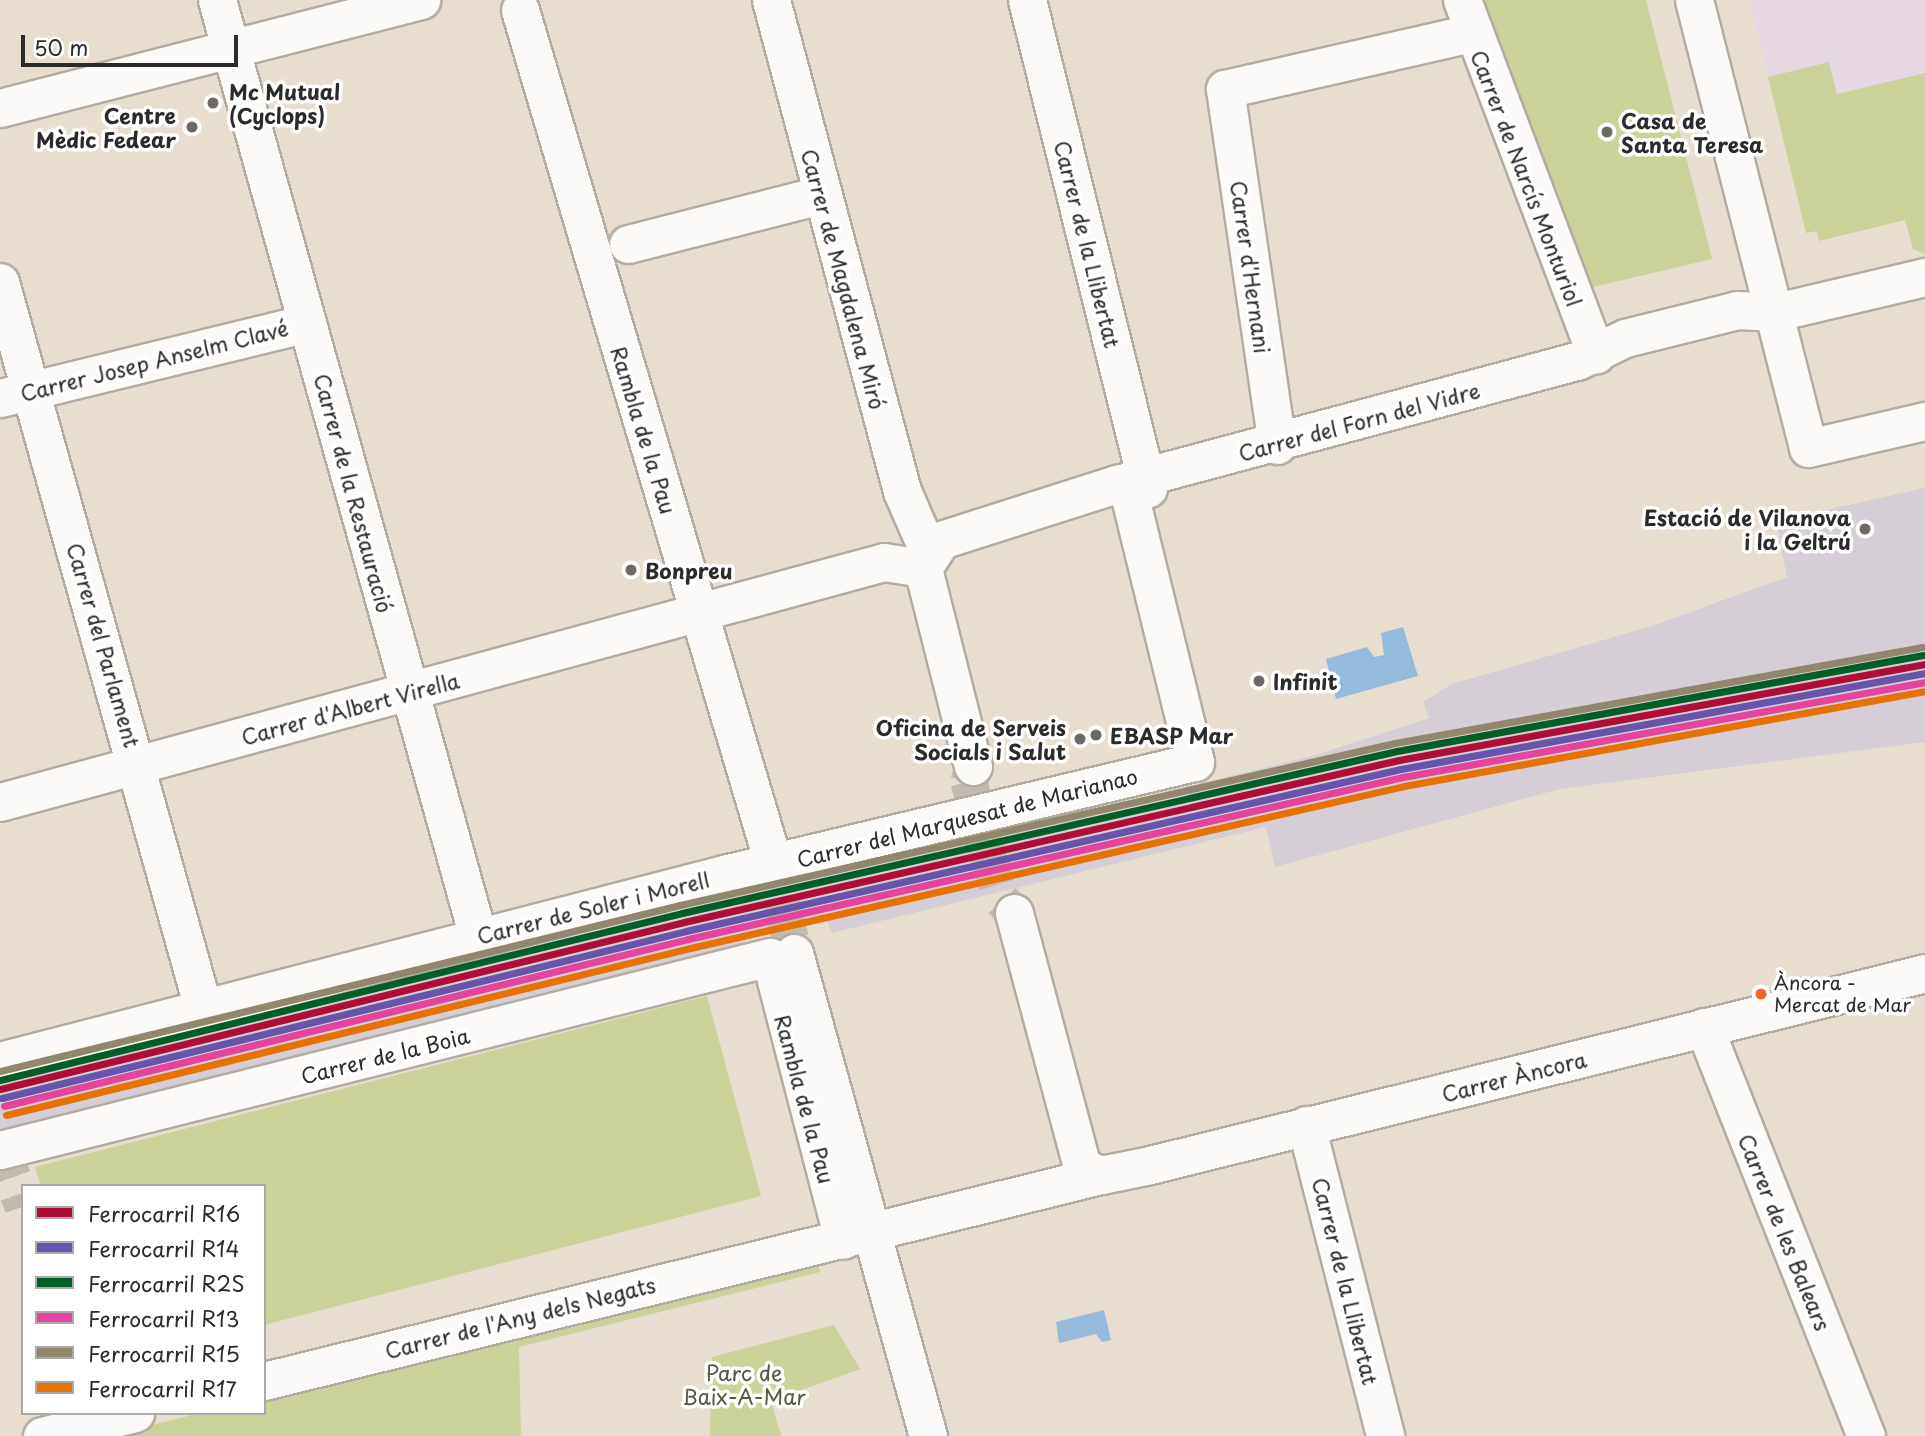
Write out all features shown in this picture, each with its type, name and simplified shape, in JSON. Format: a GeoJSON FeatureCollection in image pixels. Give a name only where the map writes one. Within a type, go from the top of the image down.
{"type":"FeatureCollection","features":[{"type":"Feature","properties":{"kind":"street","name":"Carrer de la Restauració"},"geometry":{"type":"LineString","coordinates":[[217,0],[478,937]]}},
{"type":"Feature","properties":{"kind":"street"},"geometry":{"type":"LineString","coordinates":[[0,108],[421,0]]}},
{"type":"Feature","properties":{"kind":"street","name":"Carrer de Magdalena Miró"},"geometry":{"type":"LineString","coordinates":[[771,0],[820,195],[908,510],[931,554],[973,766]]}},
{"type":"Feature","properties":{"kind":"street","name":"Carrer de la Llibertat"},"geometry":{"type":"LineString","coordinates":[[1027,0],[1140,482],[1195,762]]}},
{"type":"Feature","properties":{"kind":"street"},"geometry":{"type":"LineString","coordinates":[[1694,0],[1776,312],[1808,448],[1925,421]]}},
{"type":"Feature","properties":{"kind":"street","name":"Rambla de la Pau"},"geometry":{"type":"LineString","coordinates":[[520,10],[769,849]]}},
{"type":"Feature","properties":{"kind":"street","name":"Carrer d'Hernani"},"geometry":{"type":"LineString","coordinates":[[1278,445],[1225,89],[1466,16]]}},
{"type":"Feature","properties":{"kind":"street","name":"Carrer de Narcís Monturiol"},"geometry":{"type":"LineString","coordinates":[[1466,16],[1596,355]]}},
{"type":"Feature","properties":{"kind":"street"},"geometry":{"type":"LineString","coordinates":[[628,244],[820,195]]}},
{"type":"Feature","properties":{"kind":"street","name":"Carrer del Forn del Vidre"},"geometry":{"type":"LineString","coordinates":[[699,616],[884,562],[931,554],[1140,482],[1596,355],[1625,338],[1737,310],[1776,312],[1925,277]]}},
{"type":"Feature","properties":{"kind":"street","name":"Carrer del Parlament"},"geometry":{"type":"LineString","coordinates":[[0,282],[16,394],[137,764],[203,1008]]}},
{"type":"Feature","properties":{"kind":"street","name":"Carrer Josep Anselm Clavé"},"geometry":{"type":"LineString","coordinates":[[16,394],[307,323]]}},
{"type":"Feature","properties":{"kind":"street","name":"Carrer d'Albert Virella"},"geometry":{"type":"LineString","coordinates":[[0,802],[699,616]]}},
{"type":"Feature","properties":{"kind":"street","name":"Carrer del Marquesat de Marianao"},"geometry":{"type":"LineString","coordinates":[[740,870],[1195,762]]}},
{"type":"Feature","properties":{"kind":"street","name":"Carrer de Soler i Morell"},"geometry":{"type":"LineString","coordinates":[[0,1061],[740,870]]}},
{"type":"Feature","properties":{"kind":"street"},"geometry":{"type":"LineString","coordinates":[[1014,913],[1085,1174]]}},
{"type":"Feature","properties":{"kind":"street","name":"Rambla de la Pau"},"geometry":{"type":"LineString","coordinates":[[782,955],[859,1236],[928,1436]]}},
{"type":"Feature","properties":{"kind":"street","name":"Carrer de la Boia"},"geometry":{"type":"LineString","coordinates":[[0,1150],[782,955]]}},
{"type":"Feature","properties":{"kind":"street","name":"Carrer Àncora"},"geometry":{"type":"LineString","coordinates":[[859,1236],[1085,1174],[1306,1125],[1925,973]]}},
{"type":"Feature","properties":{"kind":"street","name":"Carrer de les Balears"},"geometry":{"type":"LineString","coordinates":[[1704,1027],[1866,1436]]}},
{"type":"Feature","properties":{"kind":"street","name":"Carrer de la Llibertat"},"geometry":{"type":"LineString","coordinates":[[1306,1125],[1385,1436]]}},
{"type":"Feature","properties":{"kind":"street","name":"Carrer de l'Any dels Negats"},"geometry":{"type":"LineString","coordinates":[[266,1381],[859,1236]]}},
{"type":"Feature","properties":{"kind":"street"},"geometry":{"type":"LineString","coordinates":[[42,1436],[127,1415]]}},
{"type":"Feature","properties":{"kind":"shaded area"},"geometry":{"type":"Polygon","coordinates":[[[1749,0],[1925,0],[1925,73],[1837,94],[1829,62],[1768,77],[1749,0]]]}},
{"type":"Feature","properties":{"kind":"shaded area"},"geometry":{"type":"Polygon","coordinates":[[[1925,488],[1925,742],[1560,789],[1275,867],[1266,827],[832,933],[826,918],[745,935],[745,947],[0,1139],[0,1075],[1316,755],[1429,718],[1423,702],[1452,684],[1652,626],[1787,577],[1776,521],[1925,488]]]}},
{"type":"Feature","properties":{"kind":"green space"},"geometry":{"type":"Polygon","coordinates":[[[1483,0],[1646,0],[1712,259],[1589,288],[1483,0]]]}},
{"type":"Feature","properties":{"kind":"green space"},"geometry":{"type":"Polygon","coordinates":[[[1829,62],[1837,94],[1925,73],[1925,254],[1913,249],[1905,220],[1819,241],[1817,231],[1806,233],[1768,77],[1829,62]]]}},
{"type":"Feature","properties":{"kind":"green space"},"geometry":{"type":"Polygon","coordinates":[[[707,996],[761,1196],[266,1324],[266,1184],[40,1184],[35,1167],[707,996]]]}},
{"type":"Feature","properties":{"kind":"green space"},"geometry":{"type":"Polygon","coordinates":[[[817,1258],[820,1272],[519,1347],[521,1436],[109,1436],[192,1415],[266,1415],[266,1396],[817,1258]]]}},
{"type":"Feature","properties":{"kind":"green space","name":"Parc de Baix-A-Mar"},"geometry":{"type":"Polygon","coordinates":[[[834,1325],[860,1369],[771,1401],[781,1436],[710,1436],[712,1357],[834,1325]]]}},
{"type":"Feature","properties":{"kind":"water"},"geometry":{"type":"Polygon","coordinates":[[[1403,627],[1418,676],[1336,699],[1326,659],[1367,647],[1374,657],[1384,655],[1381,633],[1403,627]]]}},
{"type":"Feature","properties":{"kind":"water"},"geometry":{"type":"Polygon","coordinates":[[[1104,1310],[1111,1340],[1102,1342],[1096,1334],[1059,1343],[1056,1322],[1104,1310]]]}},
{"type":"Feature","properties":{"kind":"tunnel"},"geometry":{"type":"LineString","coordinates":[[973,766],[969,781],[986,849],[1002,900],[1014,913]]}},
{"type":"Feature","properties":{"kind":"tunnel"},"geometry":{"type":"LineString","coordinates":[[769,849],[794,953]]}},
{"type":"Feature","properties":{"kind":"tunnel"},"geometry":{"type":"LineString","coordinates":[[0,1142],[21,1200]]}},
{"type":"Feature","properties":{"kind":"rail line","name":"R15"},"geometry":{"type":"LineString","coordinates":[[0,1071],[680,905],[1395,743],[1922,647]]}},
{"type":"Feature","properties":{"kind":"rail line","name":"R2S"},"geometry":{"type":"LineString","coordinates":[[0,1080],[682,913],[1397,751],[1923,655]]}},
{"type":"Feature","properties":{"kind":"rail line","name":"R16"},"geometry":{"type":"LineString","coordinates":[[0,1089],[684,922],[1399,760],[1925,664]]}},
{"type":"Feature","properties":{"kind":"rail line","name":"R14"},"geometry":{"type":"LineString","coordinates":[[2,1098],[686,931],[1401,769],[1925,673]]}},
{"type":"Feature","properties":{"kind":"rail line","name":"R13"},"geometry":{"type":"LineString","coordinates":[[4,1106],[688,939],[1403,777],[1925,682]]}},
{"type":"Feature","properties":{"kind":"rail line","name":"R17"},"geometry":{"type":"LineString","coordinates":[[6,1115],[690,948],[1404,786],[1925,691]]}},
{"type":"Feature","properties":{"kind":"place","name":"Mc Mutual (Cyclops)"},"geometry":{"type":"Point","coordinates":[213,103]}},
{"type":"Feature","properties":{"kind":"place","name":"Centre Mèdic Fedear"},"geometry":{"type":"Point","coordinates":[192,127]}},
{"type":"Feature","properties":{"kind":"place","name":"Casa de Santa Teresa"},"geometry":{"type":"Point","coordinates":[1607,132]}},
{"type":"Feature","properties":{"kind":"place","name":"Estació de Vilanova i la Geltrú"},"geometry":{"type":"Point","coordinates":[1865,529]}},
{"type":"Feature","properties":{"kind":"place","name":"Bonpreu"},"geometry":{"type":"Point","coordinates":[631,570]}},
{"type":"Feature","properties":{"kind":"place","name":"Infinit"},"geometry":{"type":"Point","coordinates":[1259,681]}},
{"type":"Feature","properties":{"kind":"place","name":"EBASP Mar"},"geometry":{"type":"Point","coordinates":[1096,735]}},
{"type":"Feature","properties":{"kind":"place","name":"Oficina de Serveis Socials i Salut"},"geometry":{"type":"Point","coordinates":[1080,739]}},
{"type":"Feature","properties":{"kind":"place","name":"Àncora - Mercat de Mar"},"geometry":{"type":"Point","coordinates":[1761,994]}}]}
